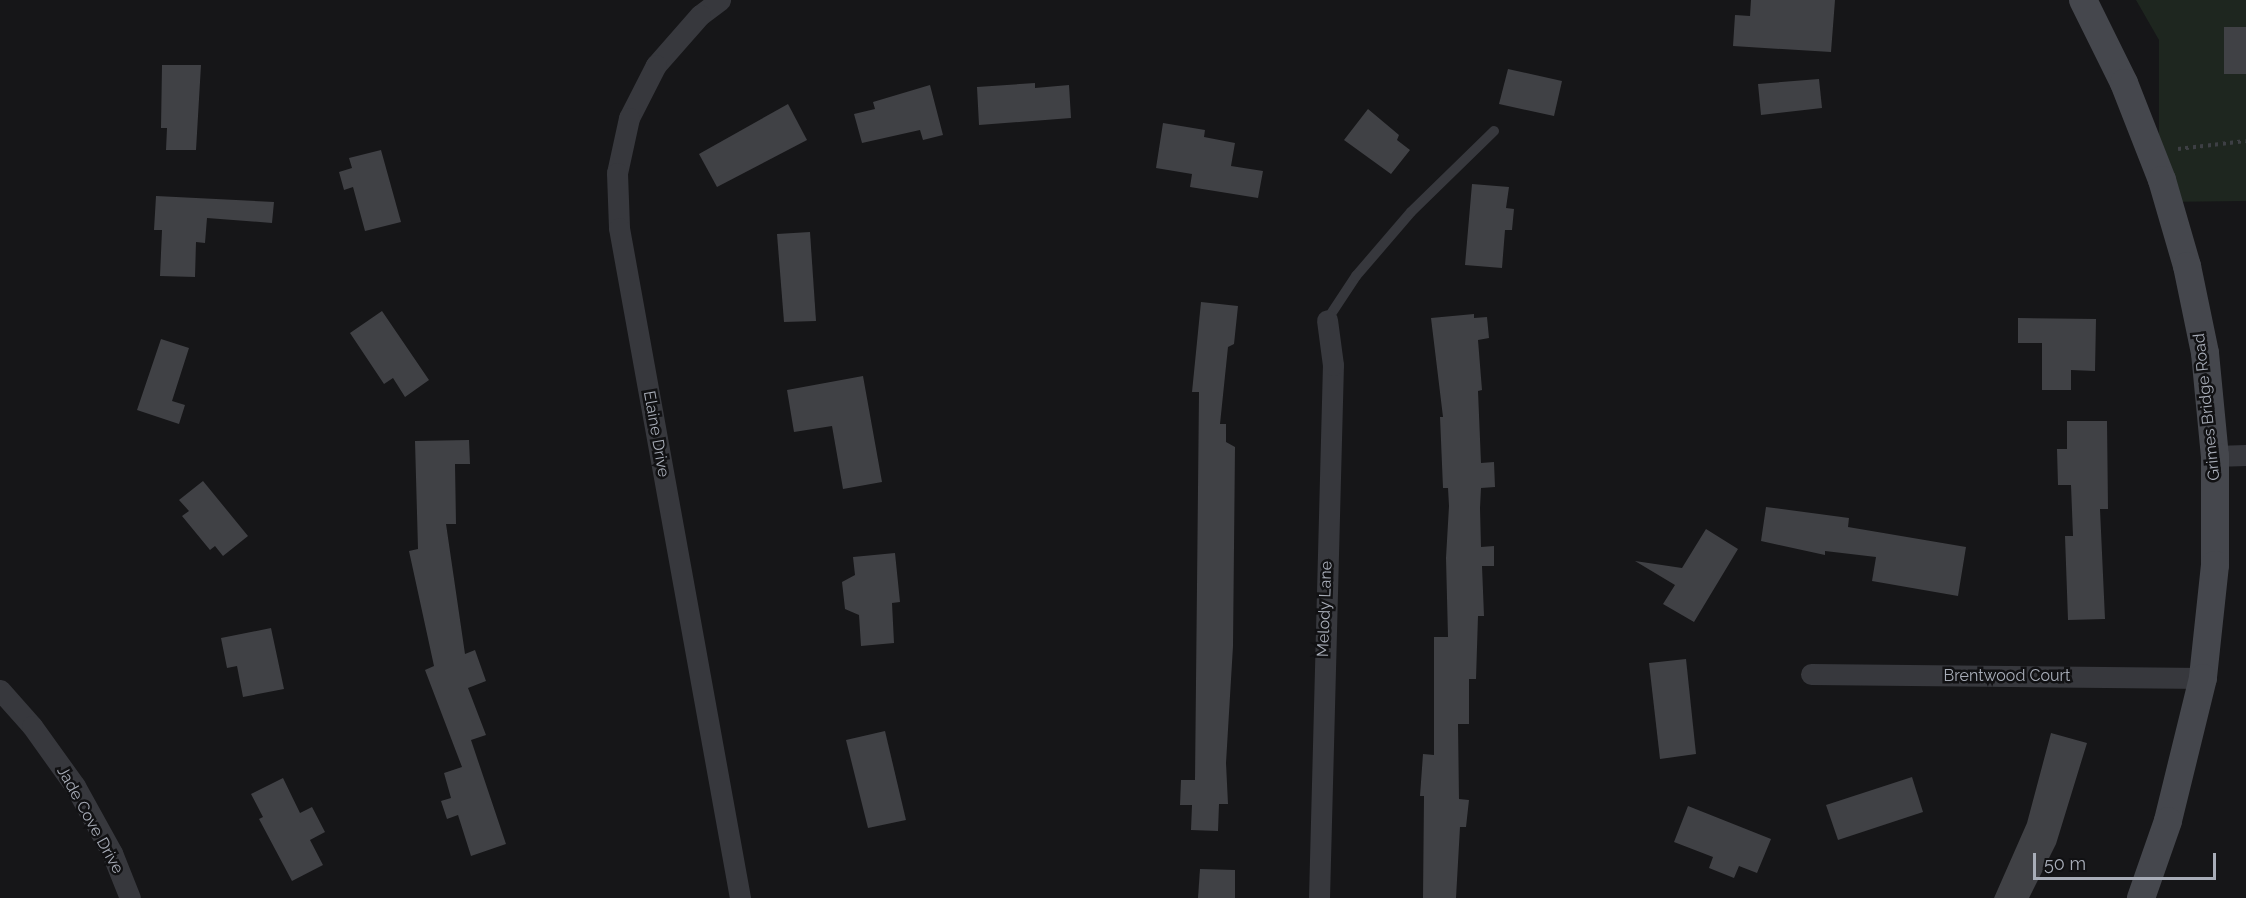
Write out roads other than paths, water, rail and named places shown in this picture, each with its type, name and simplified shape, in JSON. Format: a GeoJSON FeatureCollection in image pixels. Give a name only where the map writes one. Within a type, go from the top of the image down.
{"type":"FeatureCollection","features":[{"type":"Feature","properties":{"kind":"street","name":"Elaine Drive"},"geometry":{"type":"LineString","coordinates":[[720,0],[700,15],[656,65],[629,118],[617,173],[619,228],[740,898]]}},
{"type":"Feature","properties":{"kind":"street","name":"Grimes Bridge Road"},"geometry":{"type":"LineString","coordinates":[[2083,0],[2124,83],[2152,156],[2187,266],[2205,353],[2215,456],[2215,565],[2203,678],[2168,821],[2141,898]]}},
{"type":"Feature","properties":{"kind":"street","name":"Melody Lane"},"geometry":{"type":"LineString","coordinates":[[1319,898],[1333,365],[1328,320]]}},
{"type":"Feature","properties":{"kind":"street"},"geometry":{"type":"LineString","coordinates":[[2215,456],[2246,455]]}},
{"type":"Feature","properties":{"kind":"street","name":"Brentwood Court"},"geometry":{"type":"LineString","coordinates":[[1810,674],[2203,678]]}},
{"type":"Feature","properties":{"kind":"street","name":"Jade Cove Drive"},"geometry":{"type":"LineString","coordinates":[[0,690],[32,726],[75,786],[112,853],[130,898]]}},
{"type":"Feature","properties":{"kind":"lane"},"geometry":{"type":"LineString","coordinates":[[1328,320],[1356,276],[1411,212],[1494,131]]}}]}
